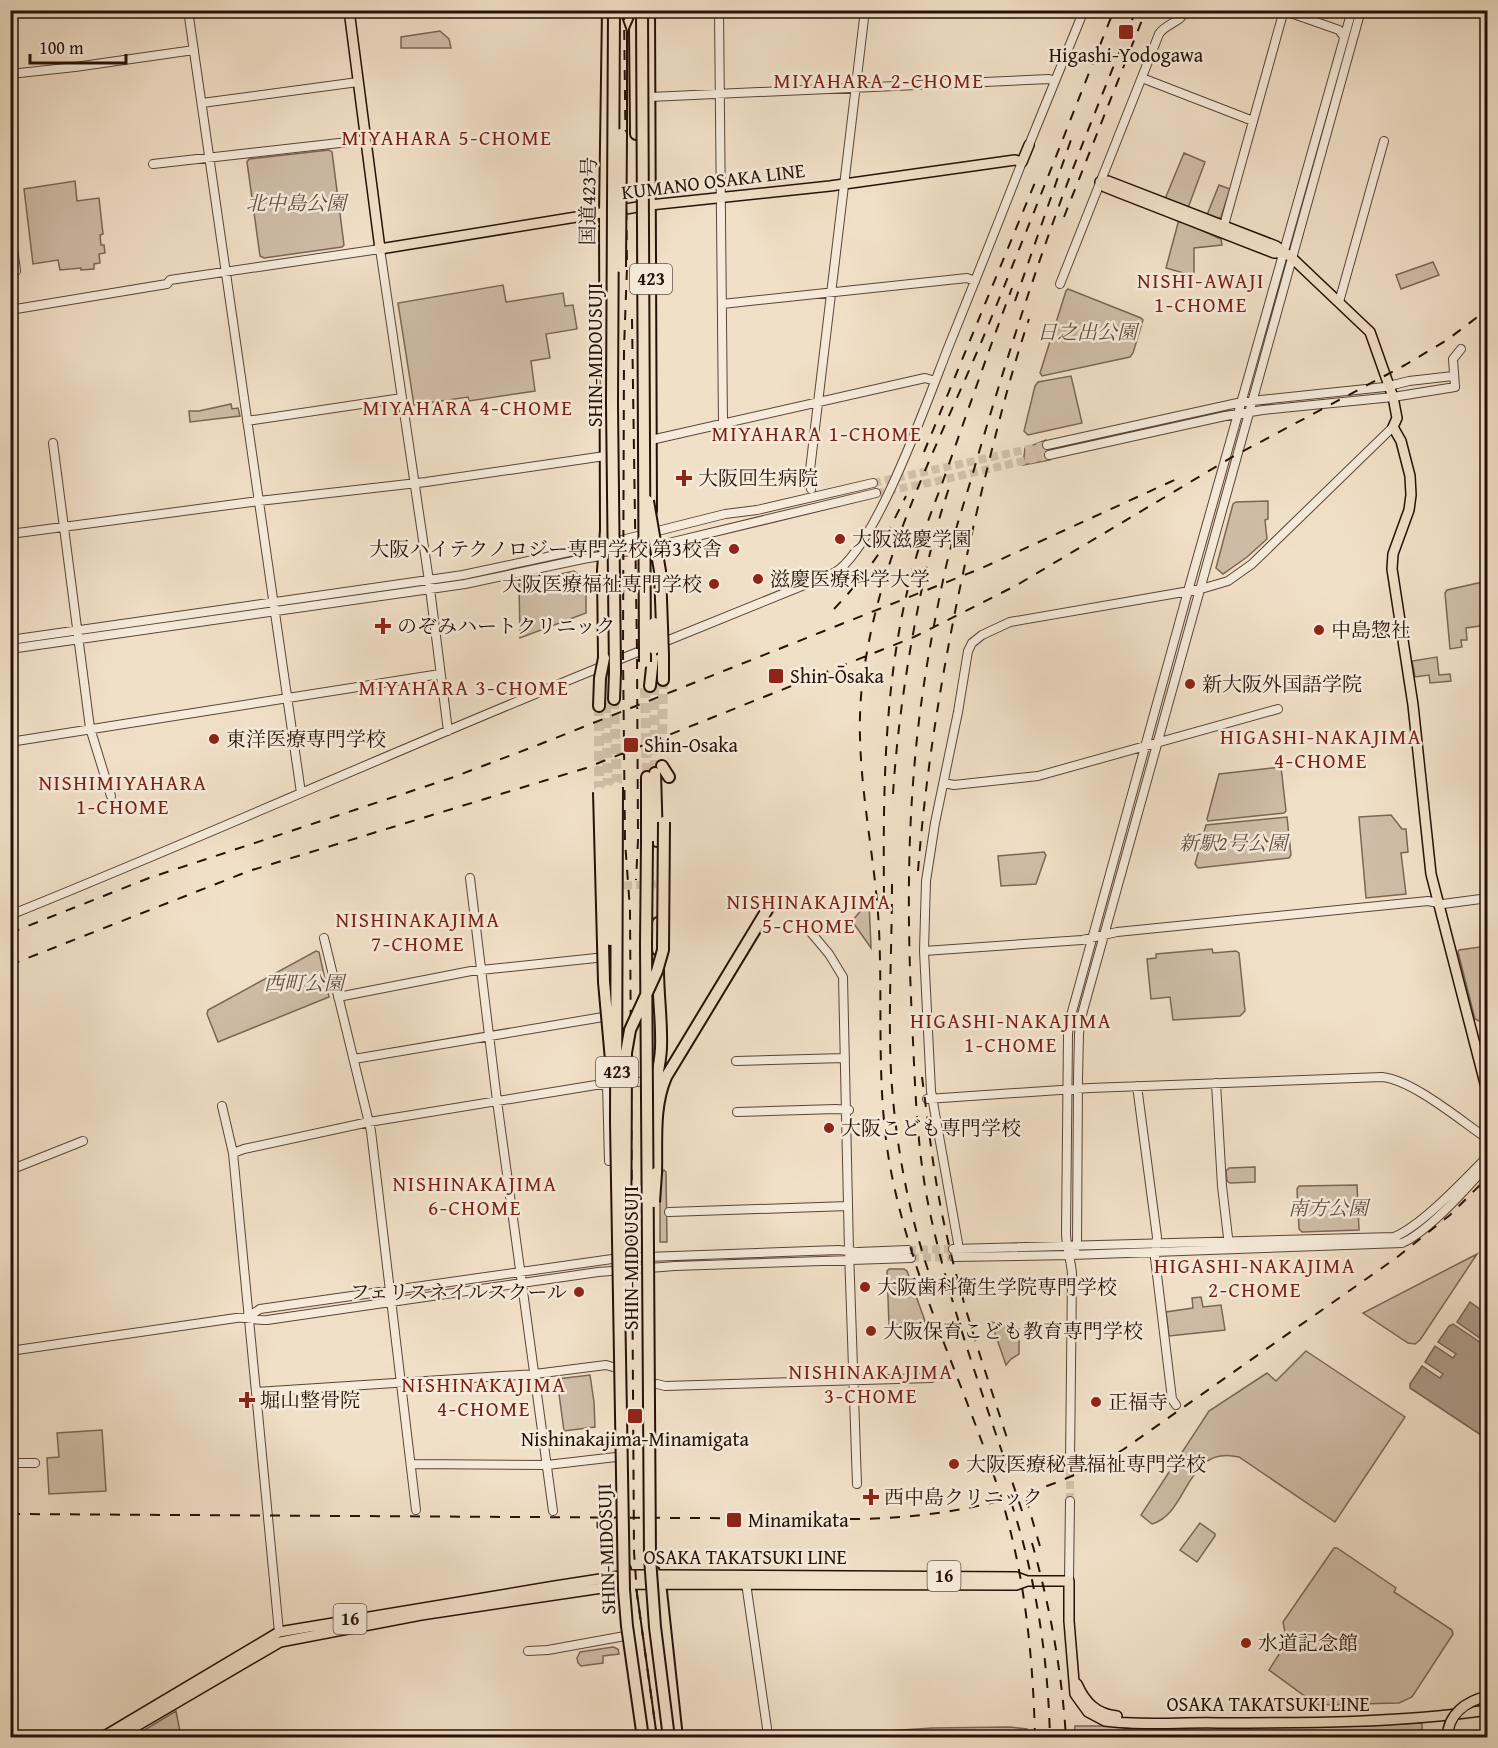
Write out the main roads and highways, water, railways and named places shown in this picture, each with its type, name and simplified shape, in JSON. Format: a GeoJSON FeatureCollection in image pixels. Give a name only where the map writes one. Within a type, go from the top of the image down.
{"type":"FeatureCollection","features":[{"type":"Feature","properties":{"kind":"highway","name":"国道423号"},"geometry":{"type":"LineString","coordinates":[[603,658],[606,544],[605,213],[608,10]]}},
{"type":"Feature","properties":{"kind":"highway"},"geometry":{"type":"LineString","coordinates":[[613,306],[620,267],[621,134],[621,32],[614,10]]}},
{"type":"Feature","properties":{"kind":"highway","name":"SHIN-MIDOUSUJI"},"geometry":{"type":"LineString","coordinates":[[603,658],[606,703],[613,306],[614,10]]}},
{"type":"Feature","properties":{"kind":"highway"},"geometry":{"type":"LineString","coordinates":[[643,10],[635,30],[638,268],[644,314]]}},
{"type":"Feature","properties":{"kind":"highway","name":"423"},"geometry":{"type":"LineString","coordinates":[[643,10],[644,471],[654,684]]}},
{"type":"Feature","properties":{"kind":"highway","name":"423"},"geometry":{"type":"LineString","coordinates":[[649,10],[651,532],[654,684]]}},
{"type":"Feature","properties":{"kind":"highway"},"geometry":{"type":"LineString","coordinates":[[644,471],[663,606],[654,684]]}},
{"type":"Feature","properties":{"kind":"highway"},"geometry":{"type":"LineString","coordinates":[[621,1358],[626,1280],[626,1053],[630,1030],[657,971],[663,950],[661,826],[655,772],[669,777]]}},
{"type":"Feature","properties":{"kind":"highway","name":"SHIN-MIDOUSUJI"},"geometry":{"type":"LineString","coordinates":[[655,772],[647,792],[646,944],[651,1595],[669,1737]]}},
{"type":"Feature","properties":{"kind":"highway"},"geometry":{"type":"LineString","coordinates":[[608,790],[604,970],[616,1123]]}},
{"type":"Feature","properties":{"kind":"highway","name":"SHIN-MIDOUSUJI"},"geometry":{"type":"LineString","coordinates":[[608,790],[618,964],[616,1123],[621,1358]]}},
{"type":"Feature","properties":{"kind":"highway","name":"423"},"geometry":{"type":"LineString","coordinates":[[608,790],[611,1083],[619,1258],[624,1563],[628,1580]]}},
{"type":"Feature","properties":{"kind":"highway"},"geometry":{"type":"LineString","coordinates":[[647,792],[661,826]]}},
{"type":"Feature","properties":{"kind":"highway","name":"423"},"geometry":{"type":"LineString","coordinates":[[657,1579],[651,1563],[649,1166],[652,1150],[652,1106],[660,1058],[661,1036],[661,1006],[658,997],[658,923],[661,826]]}},
{"type":"Feature","properties":{"kind":"highway"},"geometry":{"type":"LineString","coordinates":[[648,1222],[656,1186],[657,1122],[661,1092],[675,1059],[765,912],[775,903]]}},
{"type":"Feature","properties":{"kind":"highway","name":"SHIN-MIDŌSUJI"},"geometry":{"type":"LineString","coordinates":[[621,1358],[624,1600],[643,1737]]}},
{"type":"Feature","properties":{"kind":"highway"},"geometry":{"type":"LineString","coordinates":[[657,1579],[661,1591],[677,1737]]}},
{"type":"Feature","properties":{"kind":"highway"},"geometry":{"type":"LineString","coordinates":[[628,1580],[651,1737]]}},
{"type":"Feature","properties":{"kind":"main road","name":"KUMANO OSAKA LINE"},"geometry":{"type":"LineString","coordinates":[[349,10],[380,249],[650,206],[844,184],[1015,160],[1022,162],[1029,145]]}},
{"type":"Feature","properties":{"kind":"main road"},"geometry":{"type":"LineString","coordinates":[[1100,182],[1108,181],[1223,230],[1276,246],[1370,332],[1393,398],[1397,418],[1394,427],[1401,441],[1410,476],[1409,510],[1393,554],[1392,574],[1413,705],[1428,860],[1488,1095]]}},
{"type":"Feature","properties":{"kind":"main road","name":"OSAKA TAKATSUKI LINE"},"geometry":{"type":"LineString","coordinates":[[101,1737],[279,1632],[628,1580],[657,1579],[1016,1577],[1027,1581],[1069,1581],[1069,1621],[1075,1694],[1083,1708],[1098,1719],[1112,1722],[1366,1722],[1488,1710]]}},
{"type":"Feature","properties":{"kind":"main road","name":"OSAKA TAKATSUKI LINE"},"geometry":{"type":"LineString","coordinates":[[657,1579],[746,1583],[1016,1585],[1027,1581]]}},
{"type":"Feature","properties":{"kind":"main road","name":"16"},"geometry":{"type":"LineString","coordinates":[[116,1737],[280,1642],[421,1615],[628,1580]]}},
{"type":"Feature","properties":{"kind":"main road","name":"OSAKA TAKATSUKI LINE"},"geometry":{"type":"LineString","coordinates":[[1075,1679],[1083,1698],[1102,1713],[1114,1716],[1366,1716],[1488,1705]]}},
{"type":"Feature","properties":{"kind":"main road"},"geometry":{"type":"LineString","coordinates":[[1447,1737],[1449,1724],[1456,1712],[1468,1703],[1488,1696]]}},
{"type":"Feature","properties":{"kind":"tunnel"},"geometry":{"type":"LineString","coordinates":[[873,483],[1047,445]]}},
{"type":"Feature","properties":{"kind":"tunnel"},"geometry":{"type":"LineString","coordinates":[[876,493],[1049,455]]}},
{"type":"Feature","properties":{"kind":"tunnel"},"geometry":{"type":"LineString","coordinates":[[662,749],[663,680]]}},
{"type":"Feature","properties":{"kind":"tunnel"},"geometry":{"type":"LineString","coordinates":[[654,685],[655,773]]}},
{"type":"Feature","properties":{"kind":"tunnel"},"geometry":{"type":"LineString","coordinates":[[645,688],[647,777]]}},
{"type":"Feature","properties":{"kind":"tunnel"},"geometry":{"type":"LineString","coordinates":[[614,699],[617,787]]}},
{"type":"Feature","properties":{"kind":"tunnel"},"geometry":{"type":"LineString","coordinates":[[606,703],[608,790]]}},
{"type":"Feature","properties":{"kind":"tunnel"},"geometry":{"type":"LineString","coordinates":[[599,706],[599,792]]}},
{"type":"Feature","properties":{"kind":"tunnel"},"geometry":{"type":"LineString","coordinates":[[612,886],[666,884]]}},
{"type":"Feature","properties":{"kind":"tunnel"},"geometry":{"type":"LineString","coordinates":[[908,1250],[953,1249]]}},
{"type":"Feature","properties":{"kind":"tunnel"},"geometry":{"type":"LineString","coordinates":[[911,1258],[954,1257]]}},
{"type":"Feature","properties":{"kind":"tunnel"},"geometry":{"type":"LineString","coordinates":[[1070,1461],[1070,1501]]}},
{"type":"Feature","properties":{"kind":"railway"},"geometry":{"type":"LineString","coordinates":[[624,10],[627,267],[624,348],[623,652],[625,841],[630,910],[634,1552],[637,1594],[657,1738]]}},
{"type":"Feature","properties":{"kind":"railway"},"geometry":{"type":"LineString","coordinates":[[1035,1738],[1030,1646],[1022,1586],[1009,1526],[988,1457],[915,1261],[903,1222],[887,1150],[882,1087],[879,929],[862,777],[860,716],[869,640],[894,551],[927,465],[1000,297],[1114,10]]}},
{"type":"Feature","properties":{"kind":"railway"},"geometry":{"type":"LineString","coordinates":[[1022,1511],[957,1317],[936,1238],[923,1176],[916,1109],[910,958],[909,864],[914,771],[930,645],[955,531],[1006,362],[1040,260],[1073,169],[1136,10]]}},
{"type":"Feature","properties":{"kind":"railway"},"geometry":{"type":"LineString","coordinates":[[1064,217],[1146,10]]}},
{"type":"Feature","properties":{"kind":"railway"},"geometry":{"type":"LineString","coordinates":[[1015,301],[1073,134]]}},
{"type":"Feature","properties":{"kind":"railway"},"geometry":{"type":"LineString","coordinates":[[924,452],[1036,180]]}},
{"type":"Feature","properties":{"kind":"railway"},"geometry":{"type":"LineString","coordinates":[[884,896],[887,737],[901,619],[921,542],[1012,288]]}},
{"type":"Feature","properties":{"kind":"railway"},"geometry":{"type":"LineString","coordinates":[[10,965],[249,871],[586,768],[914,637],[1017,585],[1234,456],[1405,365],[1447,340],[1488,309]]}},
{"type":"Feature","properties":{"kind":"railway"},"geometry":{"type":"LineString","coordinates":[[632,319],[637,652],[638,840],[636,880]]}},
{"type":"Feature","properties":{"kind":"railway"},"geometry":{"type":"LineString","coordinates":[[918,871],[928,775],[951,631],[993,447],[1009,383],[1029,319]]}},
{"type":"Feature","properties":{"kind":"railway"},"geometry":{"type":"LineString","coordinates":[[10,933],[149,878],[451,778],[538,745],[982,568],[1181,477]]}},
{"type":"Feature","properties":{"kind":"railway"},"geometry":{"type":"LineString","coordinates":[[893,794],[900,722],[914,630],[932,547],[950,485]]}},
{"type":"Feature","properties":{"kind":"railway"},"geometry":{"type":"LineString","coordinates":[[886,536],[906,496]]}},
{"type":"Feature","properties":{"kind":"railway"},"geometry":{"type":"LineString","coordinates":[[834,609],[866,572],[893,531]]}},
{"type":"Feature","properties":{"kind":"railway"},"geometry":{"type":"LineString","coordinates":[[892,884],[890,1025],[893,1098],[899,1151],[909,1203],[931,1279]]}},
{"type":"Feature","properties":{"kind":"railway"},"geometry":{"type":"LineString","coordinates":[[922,1077],[938,1194],[952,1258],[1007,1438]]}},
{"type":"Feature","properties":{"kind":"railway"},"geometry":{"type":"LineString","coordinates":[[10,1514],[861,1519],[964,1509],[1031,1492],[1094,1466],[1124,1449],[1396,1258],[1450,1215],[1488,1177]]}},
{"type":"Feature","properties":{"kind":"railway"},"geometry":{"type":"LineString","coordinates":[[1026,1498],[1041,1550]]}},
{"type":"Feature","properties":{"kind":"railway"},"geometry":{"type":"LineString","coordinates":[[1011,1502],[1020,1531],[1039,1618],[1047,1678],[1050,1738]]}},
{"type":"Feature","properties":{"kind":"railway"},"geometry":{"type":"LineString","coordinates":[[1032,1543],[1054,1639],[1062,1689],[1066,1738]]}},
{"type":"Feature","properties":{"kind":"place","name":"Higashi-Yodogawa"},"geometry":{"type":"Point","coordinates":[1126,32]}},
{"type":"Feature","properties":{"kind":"place","name":"大阪回生病院"},"geometry":{"type":"Point","coordinates":[684,478]}},
{"type":"Feature","properties":{"kind":"place","name":"大阪滋慶学園"},"geometry":{"type":"Point","coordinates":[840,539]}},
{"type":"Feature","properties":{"kind":"place","name":"大阪ハイテクノロジー専門学校 第3校舎"},"geometry":{"type":"Point","coordinates":[734,549]}},
{"type":"Feature","properties":{"kind":"place","name":"滋慶医療科学大学"},"geometry":{"type":"Point","coordinates":[758,579]}},
{"type":"Feature","properties":{"kind":"place","name":"大阪医療福祉専門学校"},"geometry":{"type":"Point","coordinates":[714,584]}},
{"type":"Feature","properties":{"kind":"place","name":"のぞみハートクリニック"},"geometry":{"type":"Point","coordinates":[383,626]}},
{"type":"Feature","properties":{"kind":"place","name":"中島惣社"},"geometry":{"type":"Point","coordinates":[1319,630]}},
{"type":"Feature","properties":{"kind":"place","name":"Shin-Ōsaka"},"geometry":{"type":"Point","coordinates":[776,676]}},
{"type":"Feature","properties":{"kind":"place","name":"新大阪外国語学院"},"geometry":{"type":"Point","coordinates":[1190,684]}},
{"type":"Feature","properties":{"kind":"place","name":"東洋医療専門学校"},"geometry":{"type":"Point","coordinates":[214,739]}},
{"type":"Feature","properties":{"kind":"place","name":"Shin-Osaka"},"geometry":{"type":"Point","coordinates":[631,745]}},
{"type":"Feature","properties":{"kind":"place","name":"大阪こども専門学校"},"geometry":{"type":"Point","coordinates":[829,1128]}},
{"type":"Feature","properties":{"kind":"place","name":"大阪歯科衛生学院専門学校"},"geometry":{"type":"Point","coordinates":[865,1287]}},
{"type":"Feature","properties":{"kind":"place","name":"フェリスネイルスクール"},"geometry":{"type":"Point","coordinates":[579,1292]}},
{"type":"Feature","properties":{"kind":"place","name":"大阪保育こども教育専門学校"},"geometry":{"type":"Point","coordinates":[871,1331]}},
{"type":"Feature","properties":{"kind":"place","name":"堀山整骨院"},"geometry":{"type":"Point","coordinates":[247,1400]}},
{"type":"Feature","properties":{"kind":"place","name":"正福寺"},"geometry":{"type":"Point","coordinates":[1096,1402]}},
{"type":"Feature","properties":{"kind":"place","name":"Nishinakajima-Minamigata"},"geometry":{"type":"Point","coordinates":[635,1416]}},
{"type":"Feature","properties":{"kind":"place","name":"大阪医療秘書福祉専門学校"},"geometry":{"type":"Point","coordinates":[954,1464]}},
{"type":"Feature","properties":{"kind":"place","name":"西中島クリニック"},"geometry":{"type":"Point","coordinates":[871,1497]}},
{"type":"Feature","properties":{"kind":"place","name":"Minamikata"},"geometry":{"type":"Point","coordinates":[734,1520]}},
{"type":"Feature","properties":{"kind":"place","name":"水道記念館"},"geometry":{"type":"Point","coordinates":[1246,1643]}},
{"type":"Feature","properties":{"kind":"district","name":"MIYAHARA 2-CHOME"},"geometry":{"type":"Point","coordinates":[879,81]}},
{"type":"Feature","properties":{"kind":"district","name":"MIYAHARA 5-CHOME"},"geometry":{"type":"Point","coordinates":[447,138]}},
{"type":"Feature","properties":{"kind":"district","name":"NISHI-AWAJI 1-CHOME"},"geometry":{"type":"Point","coordinates":[1201,293]}},
{"type":"Feature","properties":{"kind":"district","name":"MIYAHARA 4-CHOME"},"geometry":{"type":"Point","coordinates":[468,408]}},
{"type":"Feature","properties":{"kind":"district","name":"MIYAHARA 1-CHOME"},"geometry":{"type":"Point","coordinates":[817,434]}},
{"type":"Feature","properties":{"kind":"district","name":"MIYAHARA 3-CHOME"},"geometry":{"type":"Point","coordinates":[464,688]}},
{"type":"Feature","properties":{"kind":"district","name":"HIGASHI-NAKAJIMA 4-CHOME"},"geometry":{"type":"Point","coordinates":[1321,749]}},
{"type":"Feature","properties":{"kind":"district","name":"NISHIMIYAHARA 1-CHOME"},"geometry":{"type":"Point","coordinates":[123,795]}},
{"type":"Feature","properties":{"kind":"district","name":"NISHINAKAJIMA 5-CHOME"},"geometry":{"type":"Point","coordinates":[809,914]}},
{"type":"Feature","properties":{"kind":"district","name":"NISHINAKAJIMA 7-CHOME"},"geometry":{"type":"Point","coordinates":[418,932]}},
{"type":"Feature","properties":{"kind":"district","name":"HIGASHI-NAKAJIMA 1-CHOME"},"geometry":{"type":"Point","coordinates":[1011,1033]}},
{"type":"Feature","properties":{"kind":"district","name":"NISHINAKAJIMA 6-CHOME"},"geometry":{"type":"Point","coordinates":[475,1196]}},
{"type":"Feature","properties":{"kind":"district","name":"HIGASHI-NAKAJIMA 2-CHOME"},"geometry":{"type":"Point","coordinates":[1255,1278]}},
{"type":"Feature","properties":{"kind":"district","name":"NISHINAKAJIMA 3-CHOME"},"geometry":{"type":"Point","coordinates":[871,1384]}},
{"type":"Feature","properties":{"kind":"district","name":"NISHINAKAJIMA 4-CHOME"},"geometry":{"type":"Point","coordinates":[484,1397]}},
{"type":"Feature","properties":{"kind":"park label","name":"北中島公園"},"geometry":{"type":"Point","coordinates":[296,203]}},
{"type":"Feature","properties":{"kind":"park label","name":"日之出公園"},"geometry":{"type":"Point","coordinates":[1087,332]}},
{"type":"Feature","properties":{"kind":"park label","name":"新駅2号公園"},"geometry":{"type":"Point","coordinates":[1233,843]}},
{"type":"Feature","properties":{"kind":"park label","name":"西町公園"},"geometry":{"type":"Point","coordinates":[304,983]}},
{"type":"Feature","properties":{"kind":"park label","name":"南方公園"},"geometry":{"type":"Point","coordinates":[1328,1208]}}]}
